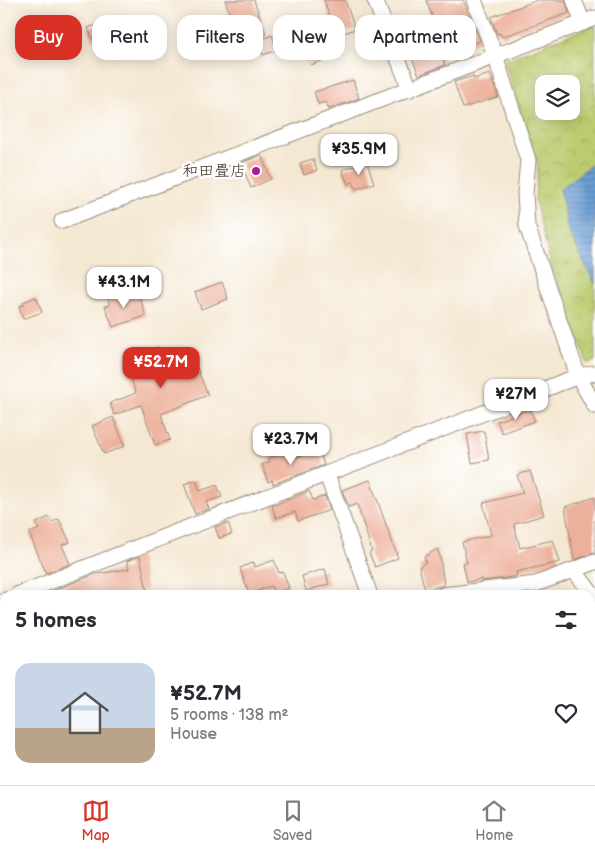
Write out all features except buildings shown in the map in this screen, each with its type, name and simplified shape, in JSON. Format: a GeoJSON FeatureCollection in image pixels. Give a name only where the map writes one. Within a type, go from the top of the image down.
{"type":"FeatureCollection","features":[{"type":"Feature","properties":{"kind":"street"},"geometry":{"type":"LineString","coordinates":[[375,0],[410,89]]}},
{"type":"Feature","properties":{"kind":"street"},"geometry":{"type":"LineString","coordinates":[[474,0],[496,56],[528,160],[524,192],[527,226],[578,376],[595,406]]}},
{"type":"Feature","properties":{"kind":"street"},"geometry":{"type":"LineString","coordinates":[[62,221],[589,20],[574,0]]}},
{"type":"Feature","properties":{"kind":"street"},"geometry":{"type":"LineString","coordinates":[[29,590],[178,530],[327,475],[578,376],[595,374]]}},
{"type":"Feature","properties":{"kind":"street"},"geometry":{"type":"LineString","coordinates":[[327,475],[368,590]]}},
{"type":"Feature","properties":{"kind":"street"},"geometry":{"type":"LineString","coordinates":[[485,590],[536,584],[595,562]]}},
{"type":"Feature","properties":{"kind":"street"},"geometry":{"type":"LineString","coordinates":[[574,570],[589,590]]}},
{"type":"Feature","properties":{"kind":"green space"},"geometry":{"type":"Polygon","coordinates":[[[595,25],[595,361],[587,363],[550,261],[535,200],[538,166],[504,60],[595,25]]]}},
{"type":"Feature","properties":{"kind":"water"},"geometry":{"type":"Polygon","coordinates":[[[595,162],[595,284],[568,230],[560,189],[595,162]]]}},
{"type":"Feature","properties":{"kind":"place","name":"和田畳店"},"geometry":{"type":"Point","coordinates":[256,171]}}]}
